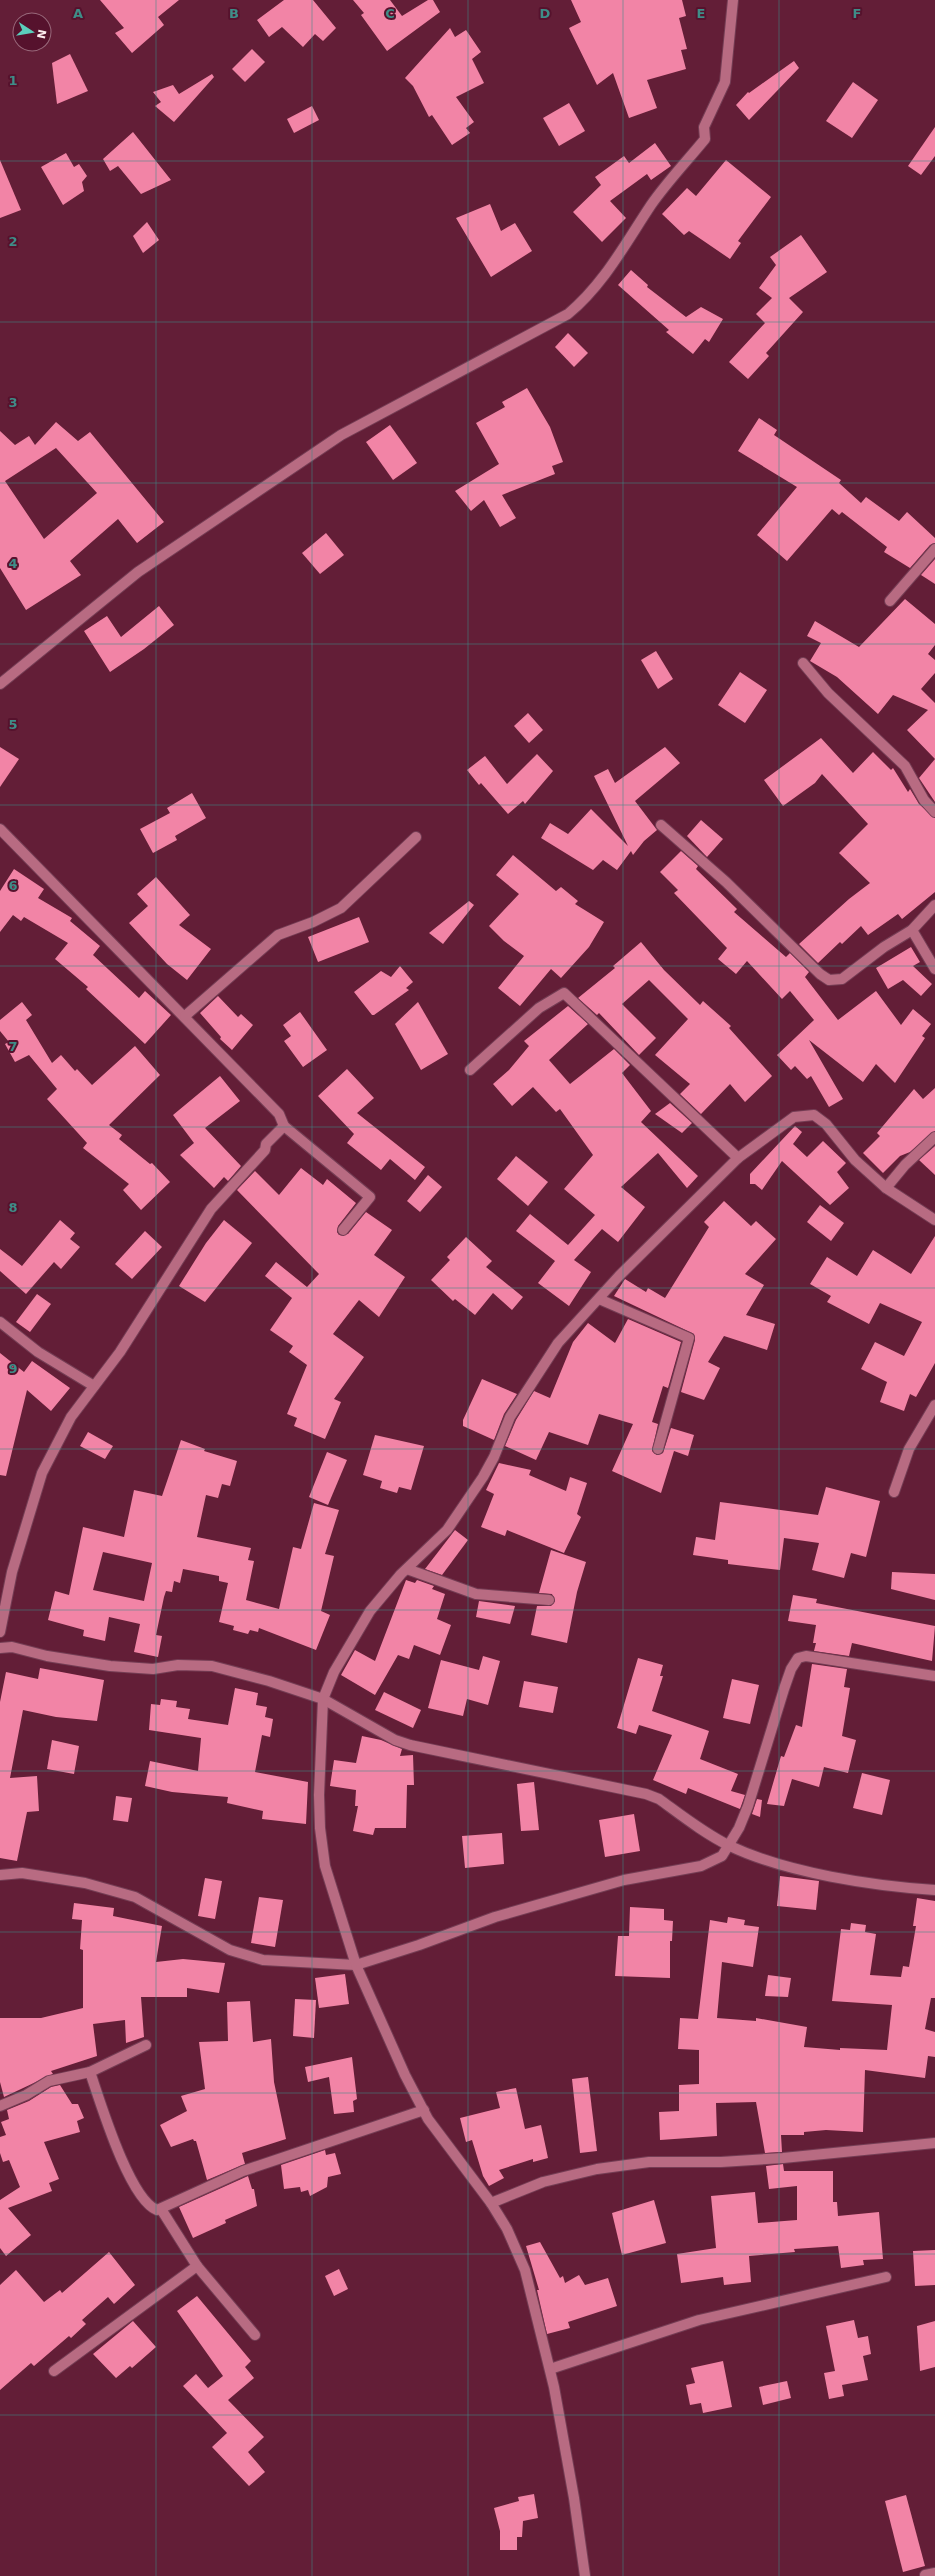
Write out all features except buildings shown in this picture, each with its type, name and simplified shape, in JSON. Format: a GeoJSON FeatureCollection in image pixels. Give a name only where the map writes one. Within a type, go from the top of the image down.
{"type":"FeatureCollection","features":[{"type":"Feature","properties":{"kind":"street"},"geometry":{"type":"LineString","coordinates":[[0,684],[138,572],[341,434],[568,314],[586,299],[601,282],[652,204],[704,139],[704,127],[725,82],[733,0]]}},
{"type":"Feature","properties":{"kind":"street"},"geometry":{"type":"LineString","coordinates":[[890,601],[935,549]]}},
{"type":"Feature","properties":{"kind":"street"},"geometry":{"type":"LineString","coordinates":[[803,663],[828,693],[905,766],[924,800],[935,812]]}},
{"type":"Feature","properties":{"kind":"street"},"geometry":{"type":"LineString","coordinates":[[661,825],[726,882],[820,974],[829,980],[842,979],[884,947],[912,930],[935,905]]}},
{"type":"Feature","properties":{"kind":"street"},"geometry":{"type":"LineString","coordinates":[[0,828],[279,1114],[284,1126],[370,1197],[343,1230]]}},
{"type":"Feature","properties":{"kind":"street"},"geometry":{"type":"LineString","coordinates":[[185,1016],[278,935],[313,922],[340,908],[416,837]]}},
{"type":"Feature","properties":{"kind":"street"},"geometry":{"type":"LineString","coordinates":[[912,930],[935,969]]}},
{"type":"Feature","properties":{"kind":"street"},"geometry":{"type":"LineString","coordinates":[[470,1070],[539,1008],[564,994],[738,1158]]}},
{"type":"Feature","properties":{"kind":"street"},"geometry":{"type":"LineString","coordinates":[[585,2576],[574,2498],[550,2369],[525,2270],[507,2229],[491,2203],[424,2110],[356,1965],[325,1866],[320,1828],[320,1736],[323,1699],[334,1672],[370,1610],[407,1569],[447,1530],[462,1509],[494,1457],[510,1417],[533,1379],[558,1343],[599,1299],[738,1158],[794,1117],[808,1114],[826,1124],[855,1160],[886,1188],[935,1220]]}},
{"type":"Feature","properties":{"kind":"street"},"geometry":{"type":"LineString","coordinates":[[0,1632],[12,1572],[42,1474],[71,1417],[120,1352],[211,1209],[265,1150],[266,1144],[284,1126]]}},
{"type":"Feature","properties":{"kind":"street"},"geometry":{"type":"LineString","coordinates":[[886,1188],[905,1165],[935,1137]]}},
{"type":"Feature","properties":{"kind":"street"},"geometry":{"type":"LineString","coordinates":[[599,1299],[690,1338],[658,1449]]}},
{"type":"Feature","properties":{"kind":"street"},"geometry":{"type":"LineString","coordinates":[[0,1322],[38,1352],[94,1386]]}},
{"type":"Feature","properties":{"kind":"street"},"geometry":{"type":"LineString","coordinates":[[894,1492],[909,1449],[935,1405]]}},
{"type":"Feature","properties":{"kind":"street"},"geometry":{"type":"LineString","coordinates":[[407,1569],[476,1594],[549,1600]]}},
{"type":"Feature","properties":{"kind":"street"},"geometry":{"type":"LineString","coordinates":[[0,1648],[12,1647],[47,1656],[110,1666],[153,1669],[178,1665],[212,1666],[269,1680],[323,1699],[395,1740],[410,1745],[646,1794],[658,1799],[730,1845],[778,1862],[861,1883],[935,1890]]}},
{"type":"Feature","properties":{"kind":"street"},"geometry":{"type":"LineString","coordinates":[[0,1875],[22,1873],[85,1882],[136,1897],[230,1950],[263,1960],[356,1965],[419,1945],[503,1915],[624,1880],[701,1866],[722,1856],[730,1845],[748,1806],[791,1669],[798,1658],[806,1656],[935,1676]]}},
{"type":"Feature","properties":{"kind":"street"},"geometry":{"type":"LineString","coordinates":[[0,2106],[26,2095],[49,2081],[90,2072],[146,2045]]}},
{"type":"Feature","properties":{"kind":"street"},"geometry":{"type":"LineString","coordinates":[[90,2072],[109,2126],[137,2191],[148,2205],[161,2209],[197,2266],[255,2335]]}},
{"type":"Feature","properties":{"kind":"street"},"geometry":{"type":"LineString","coordinates":[[161,2209],[243,2171],[424,2110]]}},
{"type":"Feature","properties":{"kind":"street"},"geometry":{"type":"LineString","coordinates":[[491,2203],[543,2182],[597,2169],[649,2162],[721,2162],[784,2158],[935,2143]]}},
{"type":"Feature","properties":{"kind":"street"},"geometry":{"type":"LineString","coordinates":[[54,2371],[197,2266]]}},
{"type":"Feature","properties":{"kind":"street"},"geometry":{"type":"LineString","coordinates":[[550,2369],[699,2320],[886,2277]]}}]}
